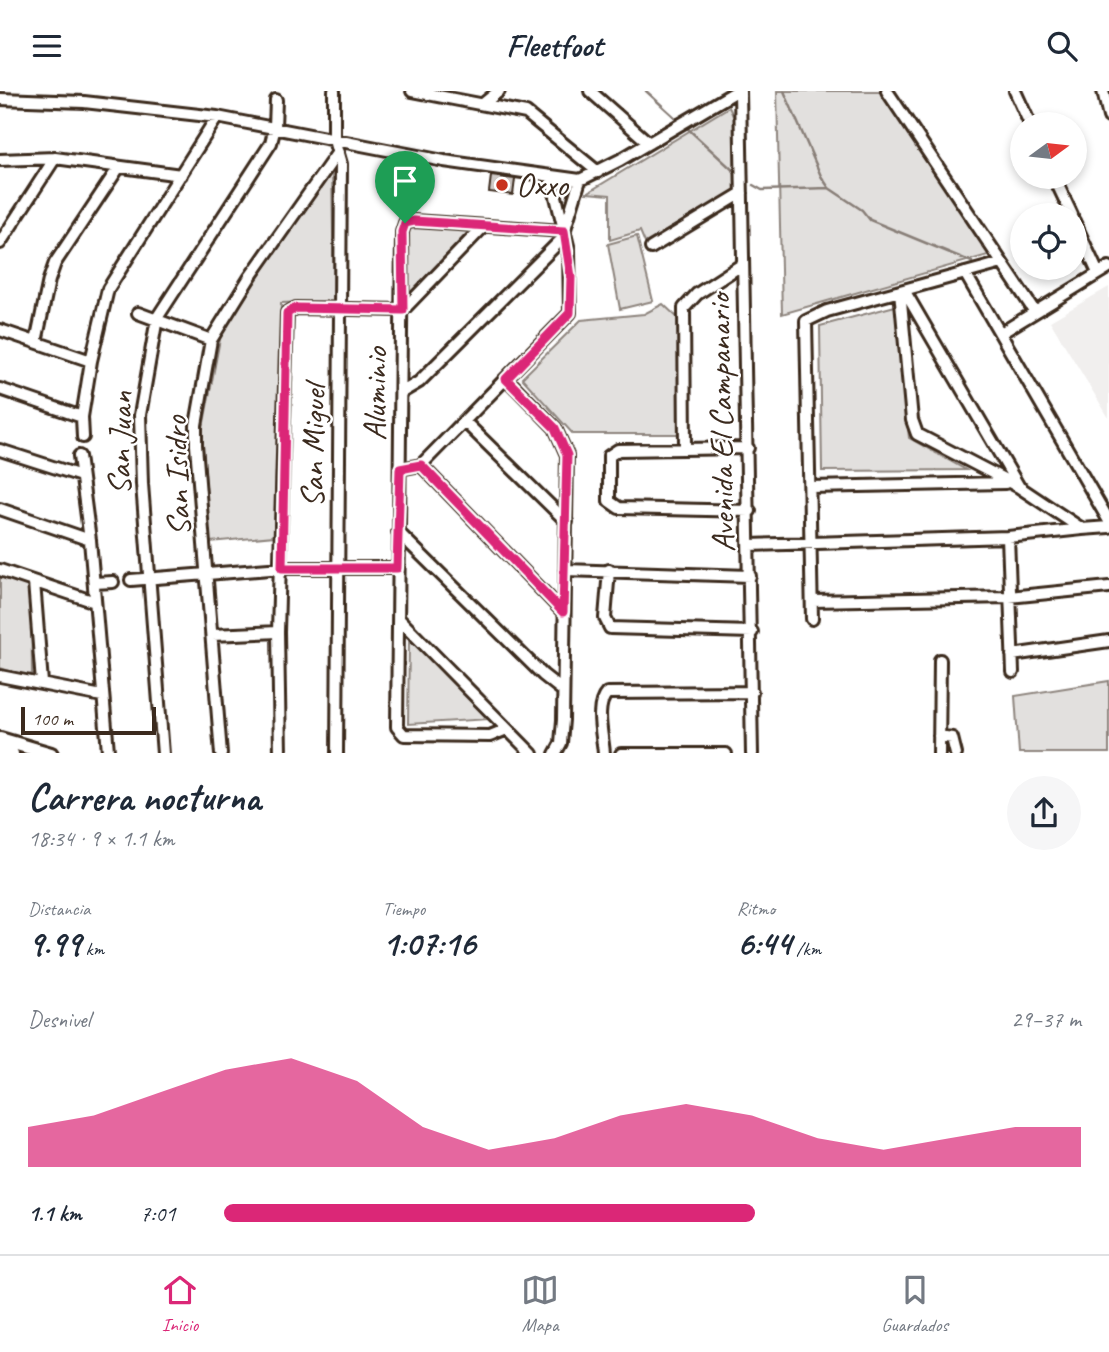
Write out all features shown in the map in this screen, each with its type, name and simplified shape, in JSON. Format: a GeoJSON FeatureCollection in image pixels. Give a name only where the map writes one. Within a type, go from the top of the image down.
{"type":"FeatureCollection","features":[{"type":"Feature","properties":{"kind":"main road"},"geometry":{"type":"LineString","coordinates":[[0,739],[48,753]]}},
{"type":"Feature","properties":{"kind":"street","name":"San Miguel"},"geometry":{"type":"LineString","coordinates":[[334,91],[336,146],[341,164],[337,753]]}},
{"type":"Feature","properties":{"kind":"street"},"geometry":{"type":"LineString","coordinates":[[412,91],[526,113],[598,172]]}},
{"type":"Feature","properties":{"kind":"street"},"geometry":{"type":"LineString","coordinates":[[483,104],[499,91]]}},
{"type":"Feature","properties":{"kind":"street"},"geometry":{"type":"LineString","coordinates":[[590,91],[649,143]]}},
{"type":"Feature","properties":{"kind":"street"},"geometry":{"type":"LineString","coordinates":[[0,99],[22,95],[83,97],[275,127],[336,146],[580,180],[739,91]]}},
{"type":"Feature","properties":{"kind":"street","name":"Avenida El Campanario"},"geometry":{"type":"LineString","coordinates":[[739,91],[750,511],[752,753]]}},
{"type":"Feature","properties":{"kind":"street"},"geometry":{"type":"LineString","coordinates":[[887,91],[1035,312]]}},
{"type":"Feature","properties":{"kind":"street"},"geometry":{"type":"LineString","coordinates":[[1015,91],[1025,112]]}},
{"type":"Feature","properties":{"kind":"street"},"geometry":{"type":"LineString","coordinates":[[1103,91],[1109,117]]}},
{"type":"Feature","properties":{"kind":"street"},"geometry":{"type":"LineString","coordinates":[[275,127],[276,100]]}},
{"type":"Feature","properties":{"kind":"street"},"geometry":{"type":"LineString","coordinates":[[83,437],[82,417],[91,361],[103,301],[111,280],[216,117]]}},
{"type":"Feature","properties":{"kind":"street","name":"San Juan"},"geometry":{"type":"LineString","coordinates":[[163,753],[139,428],[157,318],[266,151],[275,127]]}},
{"type":"Feature","properties":{"kind":"street","name":"San Isidro"},"geometry":{"type":"LineString","coordinates":[[221,753],[196,425],[211,340],[336,146]]}},
{"type":"Feature","properties":{"kind":"street"},"geometry":{"type":"LineString","coordinates":[[0,160],[55,158],[181,175]]}},
{"type":"Feature","properties":{"kind":"street"},"geometry":{"type":"LineString","coordinates":[[0,243],[55,158]]}},
{"type":"Feature","properties":{"kind":"street"},"geometry":{"type":"LineString","coordinates":[[36,342],[55,263],[119,167]]}},
{"type":"Feature","properties":{"kind":"street"},"geometry":{"type":"LineString","coordinates":[[400,469],[421,465],[570,313],[572,299],[565,234],[551,176]]}},
{"type":"Feature","properties":{"kind":"street"},"geometry":{"type":"LineString","coordinates":[[402,391],[419,382],[565,234],[580,180]]}},
{"type":"Feature","properties":{"kind":"street"},"geometry":{"type":"LineString","coordinates":[[651,248],[743,193]]}},
{"type":"Feature","properties":{"kind":"street","name":"Aluminio"},"geometry":{"type":"LineString","coordinates":[[484,226],[405,223],[402,232],[402,391],[397,568],[400,619],[396,717],[400,733],[490,736],[507,729]]}},
{"type":"Feature","properties":{"kind":"street"},"geometry":{"type":"LineString","coordinates":[[279,753],[278,632],[282,568],[287,313],[296,308],[403,310],[484,226],[565,234]]}},
{"type":"Feature","properties":{"kind":"street"},"geometry":{"type":"LineString","coordinates":[[1087,249],[1098,273]]}},
{"type":"Feature","properties":{"kind":"street"},"geometry":{"type":"LineString","coordinates":[[812,619],[805,328],[810,318],[1002,263]]}},
{"type":"Feature","properties":{"kind":"street"},"geometry":{"type":"LineString","coordinates":[[685,448],[684,309],[696,294],[743,264]]}},
{"type":"Feature","properties":{"kind":"street"},"geometry":{"type":"LineString","coordinates":[[1001,333],[1109,267]]}},
{"type":"Feature","properties":{"kind":"street"},"geometry":{"type":"LineString","coordinates":[[965,273],[1109,521]]}},
{"type":"Feature","properties":{"kind":"street"},"geometry":{"type":"LineString","coordinates":[[902,291],[912,420],[917,434],[1014,485],[1082,529]]}},
{"type":"Feature","properties":{"kind":"street"},"geometry":{"type":"LineString","coordinates":[[902,291],[1014,485]]}},
{"type":"Feature","properties":{"kind":"street"},"geometry":{"type":"LineString","coordinates":[[138,313],[211,340]]}},
{"type":"Feature","properties":{"kind":"street"},"geometry":{"type":"LineString","coordinates":[[0,330],[91,361]]}},
{"type":"Feature","properties":{"kind":"street"},"geometry":{"type":"LineString","coordinates":[[506,379],[558,433],[568,467],[563,612],[563,733],[555,753]]}},
{"type":"Feature","properties":{"kind":"street"},"geometry":{"type":"LineString","coordinates":[[0,389],[82,417]]}},
{"type":"Feature","properties":{"kind":"street"},"geometry":{"type":"LineString","coordinates":[[465,422],[567,522]]}},
{"type":"Feature","properties":{"kind":"street"},"geometry":{"type":"LineString","coordinates":[[748,448],[624,449],[612,453],[608,463],[610,501],[619,508],[750,511]]}},
{"type":"Feature","properties":{"kind":"street"},"geometry":{"type":"LineString","coordinates":[[0,450],[81,476]]}},
{"type":"Feature","properties":{"kind":"street"},"geometry":{"type":"LineString","coordinates":[[79,456],[90,540],[108,751]]}},
{"type":"Feature","properties":{"kind":"street"},"geometry":{"type":"LineString","coordinates":[[421,465],[563,612]]}},
{"type":"Feature","properties":{"kind":"street"},"geometry":{"type":"LineString","coordinates":[[810,487],[1014,485]]}},
{"type":"Feature","properties":{"kind":"street"},"geometry":{"type":"LineString","coordinates":[[0,509],[90,540]]}},
{"type":"Feature","properties":{"kind":"street"},"geometry":{"type":"LineString","coordinates":[[750,545],[1008,537],[1109,527]]}},
{"type":"Feature","properties":{"kind":"street"},"geometry":{"type":"LineString","coordinates":[[398,532],[542,675],[562,690]]}},
{"type":"Feature","properties":{"kind":"street"},"geometry":{"type":"LineString","coordinates":[[1008,537],[1013,672]]}},
{"type":"Feature","properties":{"kind":"street"},"geometry":{"type":"LineString","coordinates":[[131,580],[282,568],[397,568]]}},
{"type":"Feature","properties":{"kind":"street"},"geometry":{"type":"LineString","coordinates":[[565,570],[750,576]]}},
{"type":"Feature","properties":{"kind":"street"},"geometry":{"type":"LineString","coordinates":[[0,571],[95,602]]}},
{"type":"Feature","properties":{"kind":"street"},"geometry":{"type":"LineString","coordinates":[[609,571],[604,618],[610,628],[752,632]]}},
{"type":"Feature","properties":{"kind":"street"},"geometry":{"type":"LineString","coordinates":[[34,582],[42,683]]}},
{"type":"Feature","properties":{"kind":"street"},"geometry":{"type":"LineString","coordinates":[[94,583],[113,582]]}},
{"type":"Feature","properties":{"kind":"street"},"geometry":{"type":"LineString","coordinates":[[813,601],[1009,597],[1109,587]]}},
{"type":"Feature","properties":{"kind":"street"},"geometry":{"type":"LineString","coordinates":[[400,619],[531,753]]}},
{"type":"Feature","properties":{"kind":"street"},"geometry":{"type":"LineString","coordinates":[[212,635],[278,632]]}},
{"type":"Feature","properties":{"kind":"street"},"geometry":{"type":"LineString","coordinates":[[1012,655],[1109,641]]}},
{"type":"Feature","properties":{"kind":"street"},"geometry":{"type":"LineString","coordinates":[[939,753],[940,660]]}},
{"type":"Feature","properties":{"kind":"street"},"geometry":{"type":"LineString","coordinates":[[0,676],[102,696]]}},
{"type":"Feature","properties":{"kind":"street"},"geometry":{"type":"LineString","coordinates":[[604,753],[600,714],[603,698],[607,693],[752,692]]}},
{"type":"Feature","properties":{"kind":"street"},"geometry":{"type":"LineString","coordinates":[[939,736],[952,738],[956,753]]}},
{"type":"Feature","properties":{"kind":"shaded area"},"geometry":{"type":"Polygon","coordinates":[[[777,91],[883,91],[995,253],[782,314],[777,91]]]}},
{"type":"Feature","properties":{"kind":"shaded area"},"geometry":{"type":"Polygon","coordinates":[[[729,107],[739,129],[739,188],[645,243],[640,231],[610,240],[610,195],[587,193],[729,107]]]}},
{"type":"Feature","properties":{"kind":"shaded area"},"geometry":{"type":"Polygon","coordinates":[[[332,166],[334,301],[281,303],[274,536],[210,542],[202,433],[221,334],[332,166]]]}},
{"type":"Feature","properties":{"kind":"shaded area"},"geometry":{"type":"Polygon","coordinates":[[[409,227],[470,230],[410,293],[409,227]]]}},
{"type":"Feature","properties":{"kind":"shaded area"},"geometry":{"type":"Polygon","coordinates":[[[637,236],[653,301],[620,309],[608,244],[637,236]]]}},
{"type":"Feature","properties":{"kind":"shaded area"},"geometry":{"type":"Polygon","coordinates":[[[1109,287],[1109,418],[1050,321],[1109,287]]]}},
{"type":"Feature","properties":{"kind":"shaded area"},"geometry":{"type":"Polygon","coordinates":[[[663,304],[680,320],[681,434],[573,434],[522,378],[581,320],[644,314],[663,304]]]}},
{"type":"Feature","properties":{"kind":"shaded area"},"geometry":{"type":"Polygon","coordinates":[[[895,306],[909,438],[966,470],[822,471],[820,326],[895,306]]]}},
{"type":"Feature","properties":{"kind":"shaded area"},"geometry":{"type":"Polygon","coordinates":[[[0,577],[27,584],[31,589],[32,674],[26,676],[0,668],[0,577]]]}},
{"type":"Feature","properties":{"kind":"shaded area"},"geometry":{"type":"Polygon","coordinates":[[[409,641],[414,643],[491,719],[408,724],[409,641]]]}},
{"type":"Feature","properties":{"kind":"shaded area"},"geometry":{"type":"Polygon","coordinates":[[[1109,681],[1109,753],[1019,753],[1015,696],[1109,681]]]}},
{"type":"Feature","properties":{"kind":"building","name":"Oxxo"},"geometry":{"type":"Polygon","coordinates":[[[491,176],[515,179],[513,195],[489,192],[491,176]]]}},
{"type":"Feature","properties":{"kind":"waterway"},"geometry":{"type":"LineString","coordinates":[[646,91],[680,122]]}},
{"type":"Feature","properties":{"kind":"waterway"},"geometry":{"type":"LineString","coordinates":[[784,91],[821,176],[829,188],[862,210],[870,220],[972,262]]}},
{"type":"Feature","properties":{"kind":"waterway"},"geometry":{"type":"LineString","coordinates":[[685,126],[737,174]]}},
{"type":"Feature","properties":{"kind":"waterway"},"geometry":{"type":"LineString","coordinates":[[753,185],[762,190],[829,188]]}},
{"type":"Feature","properties":{"kind":"place","name":"Oxxo"},"geometry":{"type":"Point","coordinates":[502,185]}},
{"type":"Feature","properties":{"kind":"route"},"geometry":{"type":"LineString","coordinates":[[414,221],[564,231],[571,277],[570,313],[506,379],[555,428],[567,455],[563,612],[421,465],[400,469],[397,568],[282,568],[283,412],[288,310],[403,310],[402,232],[405,223],[414,221]]}}]}
